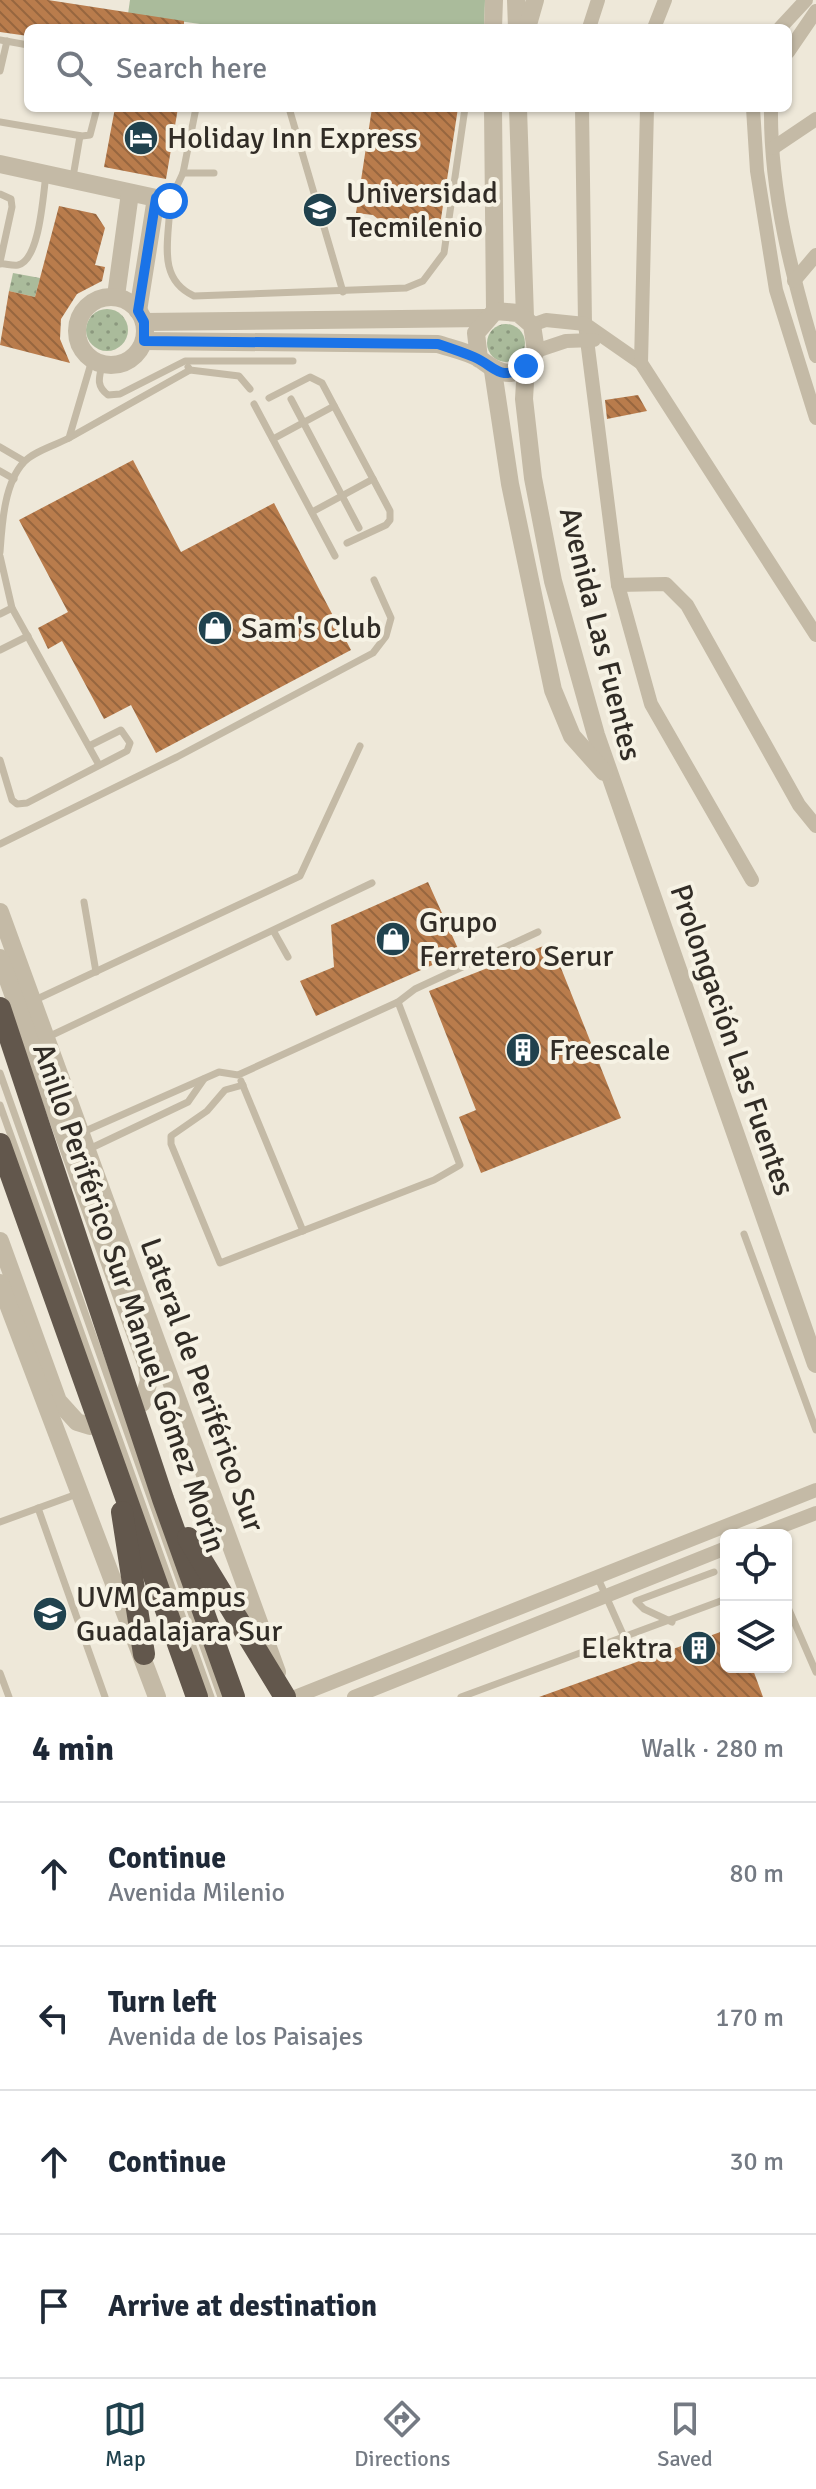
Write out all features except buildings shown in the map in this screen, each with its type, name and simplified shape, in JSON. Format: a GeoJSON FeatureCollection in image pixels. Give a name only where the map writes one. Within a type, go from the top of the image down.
{"type":"FeatureCollection","features":[{"type":"Feature","properties":{"kind":"highway","name":"Anillo Periférico Sur Manuel Gómez Morín"},"geometry":{"type":"LineString","coordinates":[[0,1008],[163,1499],[234,1697]]}},
{"type":"Feature","properties":{"kind":"highway"},"geometry":{"type":"LineString","coordinates":[[0,1144],[197,1697]]}},
{"type":"Feature","properties":{"kind":"highway"},"geometry":{"type":"LineString","coordinates":[[114,1460],[144,1654]]}},
{"type":"Feature","properties":{"kind":"highway"},"geometry":{"type":"LineString","coordinates":[[163,1499],[286,1697]]}},
{"type":"Feature","properties":{"kind":"street"},"geometry":{"type":"LineString","coordinates":[[493,24],[494,0]]}},
{"type":"Feature","properties":{"kind":"street"},"geometry":{"type":"LineString","coordinates":[[516,0],[517,24]]}},
{"type":"Feature","properties":{"kind":"street"},"geometry":{"type":"LineString","coordinates":[[528,24],[535,0]]}},
{"type":"Feature","properties":{"kind":"street"},"geometry":{"type":"LineString","coordinates":[[590,24],[598,0]]}},
{"type":"Feature","properties":{"kind":"street"},"geometry":{"type":"LineString","coordinates":[[656,24],[665,0]]}},
{"type":"Feature","properties":{"kind":"street"},"geometry":{"type":"LineString","coordinates":[[784,24],[806,0]]}},
{"type":"Feature","properties":{"kind":"street"},"geometry":{"type":"LineString","coordinates":[[792,46],[816,11]]}},
{"type":"Feature","properties":{"kind":"street"},"geometry":{"type":"LineString","coordinates":[[486,365],[474,342],[490,315],[493,112]]}},
{"type":"Feature","properties":{"kind":"street"},"geometry":{"type":"LineString","coordinates":[[518,112],[531,359]]}},
{"type":"Feature","properties":{"kind":"street"},"geometry":{"type":"LineString","coordinates":[[582,112],[585,324],[618,585],[651,704],[752,880]]}},
{"type":"Feature","properties":{"kind":"street"},"geometry":{"type":"LineString","coordinates":[[641,363],[647,112]]}},
{"type":"Feature","properties":{"kind":"street"},"geometry":{"type":"LineString","coordinates":[[753,112],[758,183],[776,290],[816,418]]}},
{"type":"Feature","properties":{"kind":"street"},"geometry":{"type":"LineString","coordinates":[[771,112],[773,148],[794,281],[816,356]]}},
{"type":"Feature","properties":{"kind":"street"},"geometry":{"type":"LineString","coordinates":[[773,148],[816,119]]}},
{"type":"Feature","properties":{"kind":"street"},"geometry":{"type":"LineString","coordinates":[[0,164],[163,200],[142,325],[132,359],[112,366],[97,362],[78,342],[79,318],[95,301],[116,296]]}},
{"type":"Feature","properties":{"kind":"street"},"geometry":{"type":"LineString","coordinates":[[130,193],[116,296],[142,325],[438,344],[504,374],[566,341],[606,340]]}},
{"type":"Feature","properties":{"kind":"street"},"geometry":{"type":"LineString","coordinates":[[794,281],[816,255]]}},
{"type":"Feature","properties":{"kind":"street"},"geometry":{"type":"LineString","coordinates":[[142,325],[490,315],[511,310],[529,321],[585,324],[641,363],[816,635]]}},
{"type":"Feature","properties":{"kind":"street","name":"Avenida Las Fuentes"},"geometry":{"type":"LineString","coordinates":[[531,359],[524,399],[533,478],[553,581],[611,780]]}},
{"type":"Feature","properties":{"kind":"street","name":"Avenida Las Fuentes"},"geometry":{"type":"LineString","coordinates":[[486,365],[553,690],[572,736],[611,780]]}},
{"type":"Feature","properties":{"kind":"street"},"geometry":{"type":"LineString","coordinates":[[618,585],[666,584],[687,605],[799,805],[816,826]]}},
{"type":"Feature","properties":{"kind":"street","name":"Prolongación Las Fuentes"},"geometry":{"type":"LineString","coordinates":[[611,780],[816,1364]]}},
{"type":"Feature","properties":{"kind":"street","name":"Lateral de Periférico Sur"},"geometry":{"type":"LineString","coordinates":[[0,912],[286,1697]]}},
{"type":"Feature","properties":{"kind":"street"},"geometry":{"type":"LineString","coordinates":[[0,958],[147,1366],[149,1381],[142,1403]]}},
{"type":"Feature","properties":{"kind":"street"},"geometry":{"type":"LineString","coordinates":[[0,1241],[58,1401],[77,1422],[90,1426]]}},
{"type":"Feature","properties":{"kind":"street"},"geometry":{"type":"LineString","coordinates":[[0,1283],[144,1654],[157,1697]]}},
{"type":"Feature","properties":{"kind":"street"},"geometry":{"type":"LineString","coordinates":[[295,1697],[816,1490]]}},
{"type":"Feature","properties":{"kind":"street"},"geometry":{"type":"LineString","coordinates":[[775,1529],[816,1513]]}},
{"type":"Feature","properties":{"kind":"street"},"geometry":{"type":"LineString","coordinates":[[354,1697],[720,1550]]}},
{"type":"Feature","properties":{"kind":"lane"},"geometry":{"type":"LineString","coordinates":[[0,71],[3,41],[24,44]]}},
{"type":"Feature","properties":{"kind":"lane"},"geometry":{"type":"LineString","coordinates":[[0,122],[80,136],[90,135],[96,112]]}},
{"type":"Feature","properties":{"kind":"lane"},"geometry":{"type":"LineString","coordinates":[[195,112],[183,173],[163,200],[167,268],[181,290],[194,296],[406,288],[423,281],[444,253],[464,112]]}},
{"type":"Feature","properties":{"kind":"lane"},"geometry":{"type":"LineString","coordinates":[[290,112],[343,292]]}},
{"type":"Feature","properties":{"kind":"lane"},"geometry":{"type":"LineString","coordinates":[[72,181],[80,136]]}},
{"type":"Feature","properties":{"kind":"lane"},"geometry":{"type":"LineString","coordinates":[[183,173],[214,173]]}},
{"type":"Feature","properties":{"kind":"lane"},"geometry":{"type":"LineString","coordinates":[[0,194],[11,199],[12,207],[0,263],[18,265],[27,259],[36,244],[46,175]]}},
{"type":"Feature","properties":{"kind":"lane"},"geometry":{"type":"LineString","coordinates":[[97,362],[100,390],[108,395],[120,394],[185,361],[293,361]]}},
{"type":"Feature","properties":{"kind":"lane"},"geometry":{"type":"LineString","coordinates":[[185,361],[190,370]]}},
{"type":"Feature","properties":{"kind":"lane"},"geometry":{"type":"LineString","coordinates":[[69,438],[97,362]]}},
{"type":"Feature","properties":{"kind":"lane"},"geometry":{"type":"LineString","coordinates":[[99,765],[3,596],[0,537],[14,479],[24,461],[190,370],[239,376],[250,389]]}},
{"type":"Feature","properties":{"kind":"lane"},"geometry":{"type":"LineString","coordinates":[[269,398],[310,377],[322,383],[390,511],[390,520],[347,543]]}},
{"type":"Feature","properties":{"kind":"lane"},"geometry":{"type":"LineString","coordinates":[[291,399],[359,528]]}},
{"type":"Feature","properties":{"kind":"lane"},"geometry":{"type":"LineString","coordinates":[[254,404],[335,556]]}},
{"type":"Feature","properties":{"kind":"lane"},"geometry":{"type":"LineString","coordinates":[[273,439],[334,406]]}},
{"type":"Feature","properties":{"kind":"lane"},"geometry":{"type":"LineString","coordinates":[[0,447],[24,461]]}},
{"type":"Feature","properties":{"kind":"lane"},"geometry":{"type":"LineString","coordinates":[[0,471],[14,479]]}},
{"type":"Feature","properties":{"kind":"lane"},"geometry":{"type":"LineString","coordinates":[[312,512],[373,479]]}},
{"type":"Feature","properties":{"kind":"lane"},"geometry":{"type":"LineString","coordinates":[[0,844],[177,757],[373,653],[386,636],[391,618],[374,580]]}},
{"type":"Feature","properties":{"kind":"lane"},"geometry":{"type":"LineString","coordinates":[[0,614],[12,608]]}},
{"type":"Feature","properties":{"kind":"lane"},"geometry":{"type":"LineString","coordinates":[[0,650],[28,636]]}},
{"type":"Feature","properties":{"kind":"lane"},"geometry":{"type":"LineString","coordinates":[[0,760],[12,800],[17,804],[27,803],[127,751],[130,743],[121,730],[89,746]]}},
{"type":"Feature","properties":{"kind":"lane"},"geometry":{"type":"LineString","coordinates":[[33,1001],[300,876],[360,746]]}},
{"type":"Feature","properties":{"kind":"lane"},"geometry":{"type":"LineString","coordinates":[[46,1038],[372,883]]}},
{"type":"Feature","properties":{"kind":"lane"},"geometry":{"type":"LineString","coordinates":[[84,902],[96,972]]}},
{"type":"Feature","properties":{"kind":"lane"},"geometry":{"type":"LineString","coordinates":[[274,932],[288,957]]}},
{"type":"Feature","properties":{"kind":"lane"},"geometry":{"type":"LineString","coordinates":[[84,1142],[205,1077],[219,1072],[238,1075],[398,1002],[415,989],[538,932]]}},
{"type":"Feature","properties":{"kind":"lane"},"geometry":{"type":"LineString","coordinates":[[243,1085],[225,1090],[207,1111],[171,1136],[171,1144],[217,1258],[226,1263],[434,1180],[460,1165],[398,1002]]}},
{"type":"Feature","properties":{"kind":"lane"},"geometry":{"type":"LineString","coordinates":[[0,1073],[221,1697]]}},
{"type":"Feature","properties":{"kind":"lane"},"geometry":{"type":"LineString","coordinates":[[238,1075],[303,1231]]}},
{"type":"Feature","properties":{"kind":"lane"},"geometry":{"type":"LineString","coordinates":[[84,1142],[188,1102],[205,1077]]}},
{"type":"Feature","properties":{"kind":"lane"},"geometry":{"type":"LineString","coordinates":[[0,1105],[211,1697]]}},
{"type":"Feature","properties":{"kind":"lane","name":"Prolongación Las Fuentes"},"geometry":{"type":"LineString","coordinates":[[744,1234],[816,1430]]}},
{"type":"Feature","properties":{"kind":"lane"},"geometry":{"type":"LineString","coordinates":[[0,1522],[80,1493]]}},
{"type":"Feature","properties":{"kind":"lane"},"geometry":{"type":"LineString","coordinates":[[38,1508],[105,1697]]}},
{"type":"Feature","properties":{"kind":"lane"},"geometry":{"type":"LineString","coordinates":[[672,1622],[644,1609],[636,1601],[714,1572]]}},
{"type":"Feature","properties":{"kind":"lane"},"geometry":{"type":"LineString","coordinates":[[597,1576],[625,1639]]}},
{"type":"Feature","properties":{"kind":"lane"},"geometry":{"type":"LineString","coordinates":[[461,1697],[672,1622],[721,1601]]}},
{"type":"Feature","properties":{"kind":"lane"},"geometry":{"type":"LineString","coordinates":[[792,1617],[816,1672]]}},
{"type":"Feature","properties":{"kind":"lane"},"geometry":{"type":"LineString","coordinates":[[0,1673],[9,1697]]}},
{"type":"Feature","properties":{"kind":"green space"},"geometry":{"type":"Polygon","coordinates":[[[130,0],[485,0],[484,24],[200,24],[128,14],[130,0]]]}},
{"type":"Feature","properties":{"kind":"green space"},"geometry":{"type":"Polygon","coordinates":[[[13,273],[40,278],[35,297],[9,291],[13,273]]]}},
{"type":"Feature","properties":{"kind":"green space"},"geometry":{"type":"Polygon","coordinates":[[[107,309],[122,315],[128,330],[122,345],[107,351],[92,345],[86,330],[92,315],[107,309]]]}},
{"type":"Feature","properties":{"kind":"green space"},"geometry":{"type":"Polygon","coordinates":[[[506,324],[520,329],[525,343],[520,357],[506,362],[492,357],[487,343],[492,329],[506,324]]]}},
{"type":"Feature","properties":{"kind":"place","name":"Holiday Inn Express"},"geometry":{"type":"Point","coordinates":[141,138]}},
{"type":"Feature","properties":{"kind":"place","name":"Universidad Tecmilenio"},"geometry":{"type":"Point","coordinates":[320,210]}},
{"type":"Feature","properties":{"kind":"place","name":"Sam's Club"},"geometry":{"type":"Point","coordinates":[215,628]}},
{"type":"Feature","properties":{"kind":"place","name":"Grupo Ferretero Serur"},"geometry":{"type":"Point","coordinates":[393,939]}},
{"type":"Feature","properties":{"kind":"place","name":"Freescale"},"geometry":{"type":"Point","coordinates":[523,1050]}},
{"type":"Feature","properties":{"kind":"place","name":"UVM Campus Guadalajara Sur"},"geometry":{"type":"Point","coordinates":[50,1614]}},
{"type":"Feature","properties":{"kind":"place","name":"Elektra"},"geometry":{"type":"Point","coordinates":[699,1648]}},
{"type":"Feature","properties":{"kind":"route"},"geometry":{"type":"LineString","coordinates":[[170,201],[156,198],[138,311],[144,322],[144,341],[438,344],[479,359],[493,371],[504,374],[526,366]]}}]}
